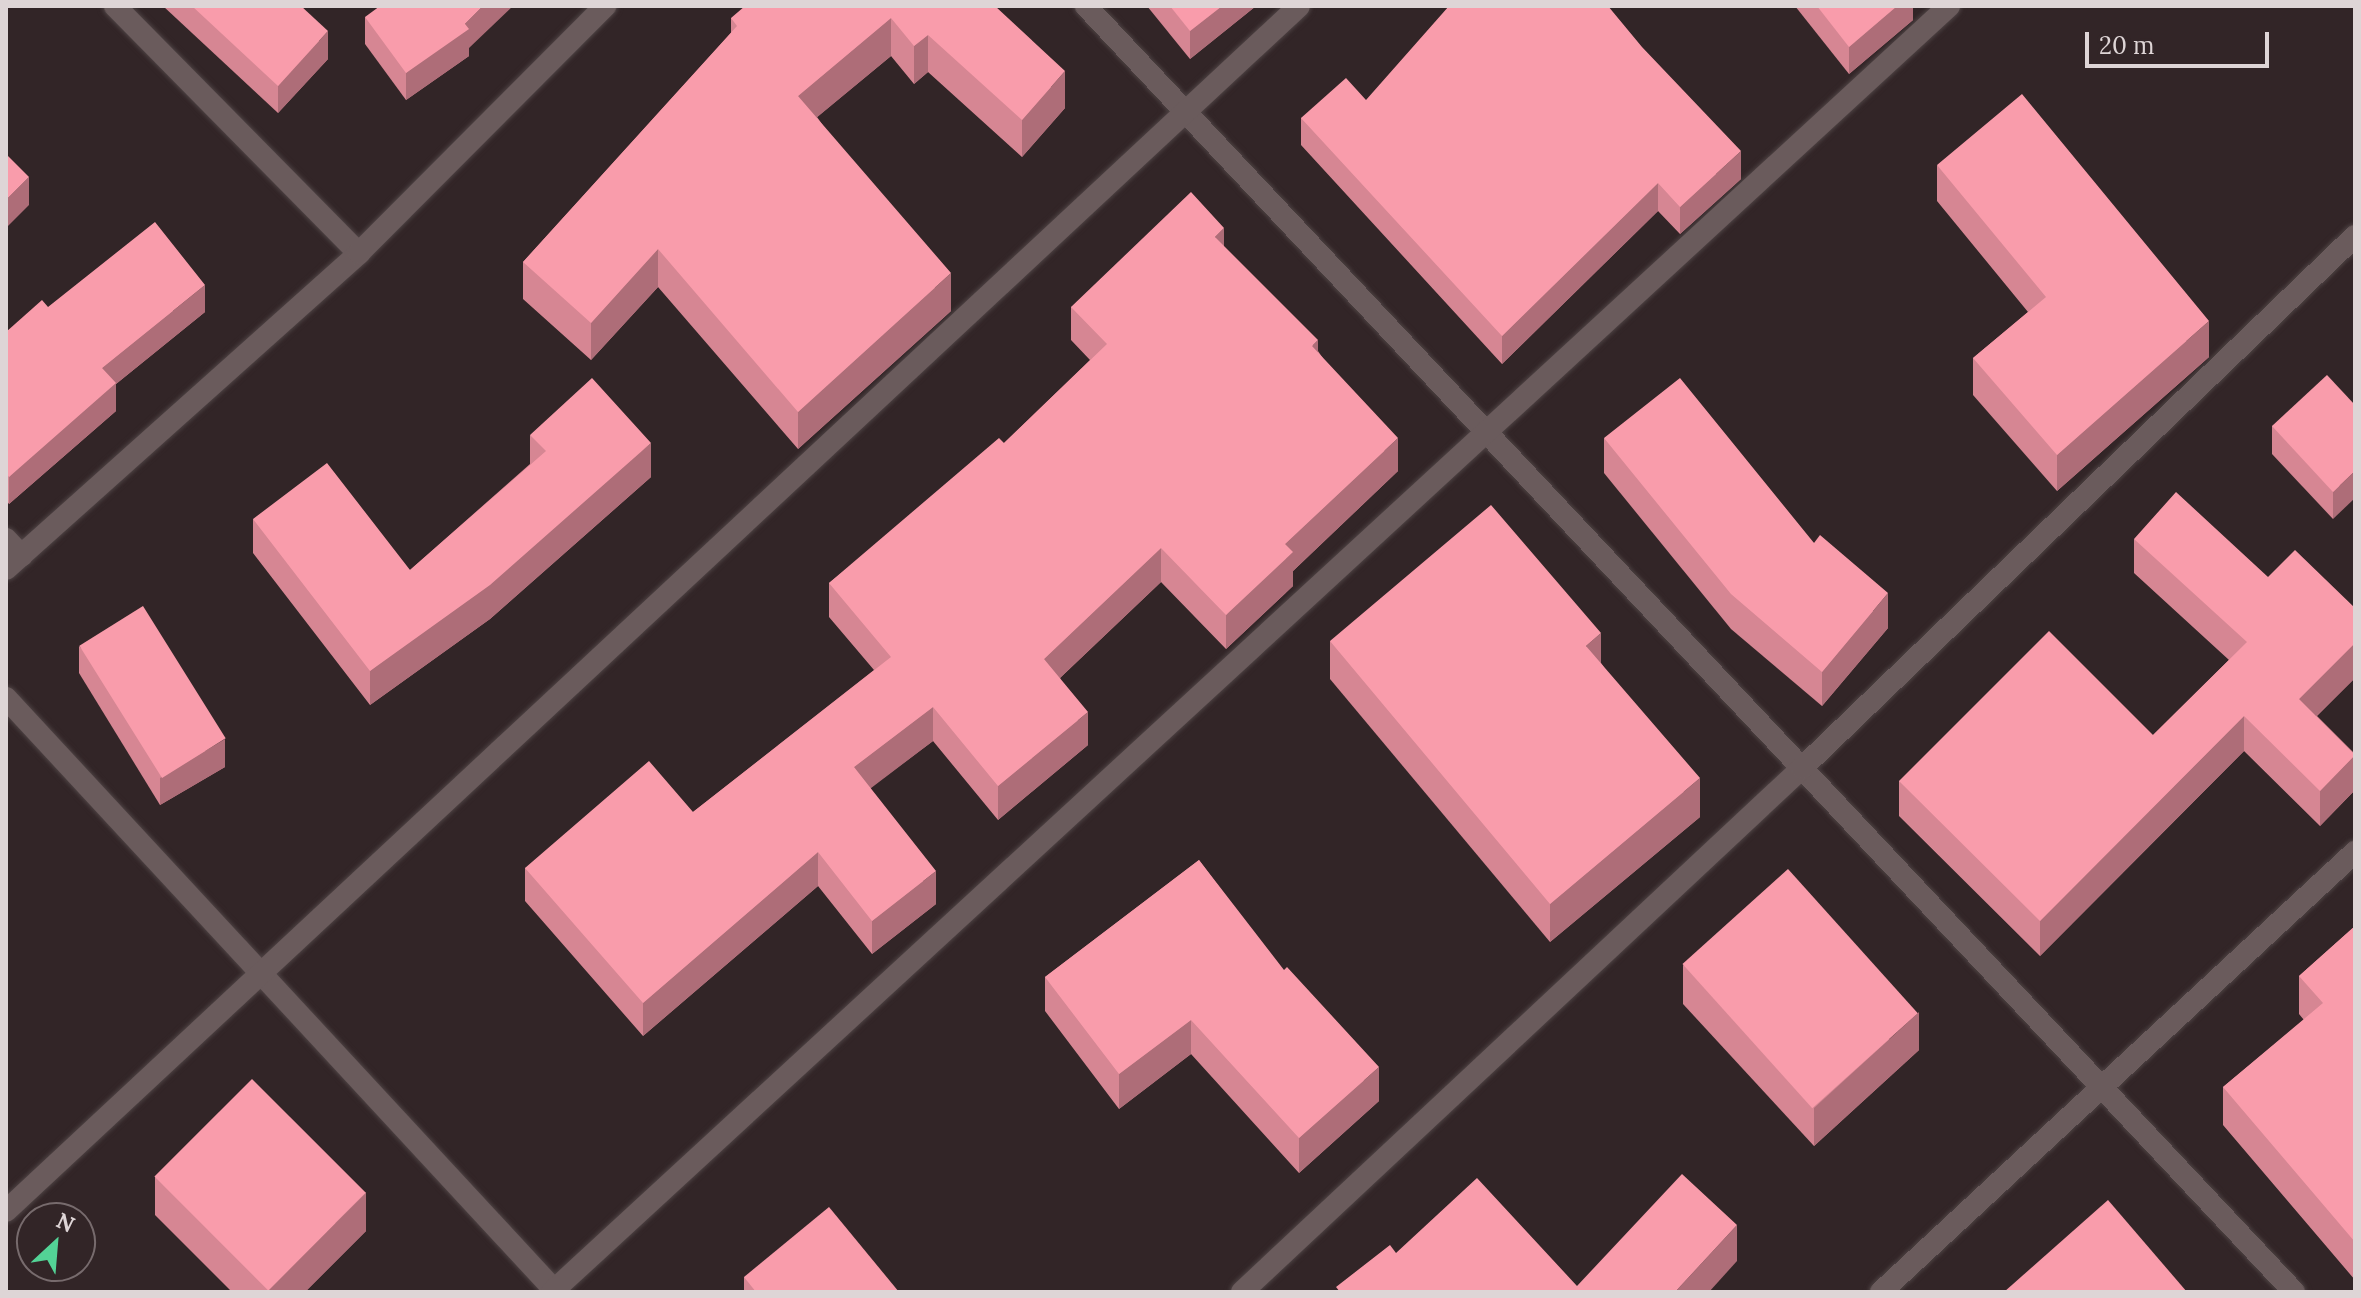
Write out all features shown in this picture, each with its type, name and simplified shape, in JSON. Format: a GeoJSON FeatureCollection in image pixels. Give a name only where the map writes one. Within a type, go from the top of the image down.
{"type":"FeatureCollection","features":[{"type":"Feature","properties":{"kind":"street"},"geometry":{"type":"LineString","coordinates":[[115,6],[359,253]]}},
{"type":"Feature","properties":{"kind":"street"},"geometry":{"type":"LineString","coordinates":[[6,539],[14,562],[359,253],[605,6]]}},
{"type":"Feature","properties":{"kind":"street"},"geometry":{"type":"LineString","coordinates":[[1086,6],[1187,110],[2294,1292]]}},
{"type":"Feature","properties":{"kind":"street"},"geometry":{"type":"LineString","coordinates":[[6,1211],[1299,6]]}},
{"type":"Feature","properties":{"kind":"street"},"geometry":{"type":"LineString","coordinates":[[6,698],[554,1291],[1949,6]]}},
{"type":"Feature","properties":{"kind":"street"},"geometry":{"type":"LineString","coordinates":[[1242,1292],[1802,768],[2355,236]]}},
{"type":"Feature","properties":{"kind":"street"},"geometry":{"type":"LineString","coordinates":[[1881,1292],[2100,1085],[2355,852]]}},
{"type":"Feature","properties":{"kind":"building"},"geometry":{"type":"Polygon","coordinates":[[[192,6],[301,6],[328,31],[278,86],[192,6]]]}},
{"type":"Feature","properties":{"kind":"building"},"geometry":{"type":"Polygon","coordinates":[[[380,6],[483,6],[465,24],[469,29],[406,73],[365,17],[380,6]]]}},
{"type":"Feature","properties":{"kind":"building"},"geometry":{"type":"Polygon","coordinates":[[[745,6],[995,6],[1065,71],[1022,120],[928,35],[914,46],[891,18],[798,96],[951,273],[798,412],[658,249],[591,323],[523,262],[737,26],[731,18],[745,6]]]}},
{"type":"Feature","properties":{"kind":"building"},"geometry":{"type":"Polygon","coordinates":[[[1170,6],[1222,6],[1190,31],[1170,6]]]}},
{"type":"Feature","properties":{"kind":"building"},"geometry":{"type":"Polygon","coordinates":[[[1449,6],[1608,6],[1642,47],[1741,151],[1680,207],[1658,183],[1502,336],[1301,118],[1346,78],[1366,100],[1449,6]]]}},
{"type":"Feature","properties":{"kind":"building"},"geometry":{"type":"Polygon","coordinates":[[[1817,6],[1897,6],[1849,47],[1817,6]]]}},
{"type":"Feature","properties":{"kind":"building"},"geometry":{"type":"Polygon","coordinates":[[[2022,94],[2209,321],[2057,455],[1973,358],[2046,297],[1937,165],[2022,94]]]}},
{"type":"Feature","properties":{"kind":"building"},"geometry":{"type":"Polygon","coordinates":[[[6,154],[29,177],[6,200],[6,154]]]}},
{"type":"Feature","properties":{"kind":"building"},"geometry":{"type":"Polygon","coordinates":[[[1191,192],[1224,228],[1215,237],[1318,340],[1312,346],[1398,438],[1285,544],[1293,552],[1226,615],[1161,548],[1044,659],[1088,712],[998,786],[933,707],[854,767],[936,871],[872,921],[818,852],[643,1003],[525,868],[649,761],[693,812],[891,657],[829,583],[999,438],[1004,443],[1107,344],[1071,307],[1191,192]]]}},
{"type":"Feature","properties":{"kind":"building"},"geometry":{"type":"Polygon","coordinates":[[[155,222],[205,285],[102,368],[116,383],[9,477],[6,473],[6,332],[42,300],[48,307],[155,222]]]}},
{"type":"Feature","properties":{"kind":"building"},"geometry":{"type":"Polygon","coordinates":[[[2327,375],[2355,405],[2355,471],[2333,492],[2272,426],[2327,375]]]}},
{"type":"Feature","properties":{"kind":"building"},"geometry":{"type":"Polygon","coordinates":[[[592,378],[651,443],[490,585],[370,671],[253,519],[327,463],[410,570],[546,451],[530,435],[592,378]]]}},
{"type":"Feature","properties":{"kind":"building"},"geometry":{"type":"Polygon","coordinates":[[[1680,378],[1814,543],[1820,535],[1888,593],[1822,672],[1731,594],[1604,438],[1680,378]]]}},
{"type":"Feature","properties":{"kind":"building"},"geometry":{"type":"Polygon","coordinates":[[[2176,492],[2268,577],[2295,550],[2355,608],[2355,643],[2299,699],[2355,755],[2320,791],[2244,716],[2040,921],[1899,781],[2049,631],[2153,735],[2247,642],[2134,539],[2176,492]]]}},
{"type":"Feature","properties":{"kind":"building"},"geometry":{"type":"Polygon","coordinates":[[[1491,505],[1601,633],[1586,646],[1700,778],[1550,904],[1330,641],[1491,505]]]}},
{"type":"Feature","properties":{"kind":"building"},"geometry":{"type":"Polygon","coordinates":[[[143,606],[226,738],[162,778],[79,646],[143,606]]]}},
{"type":"Feature","properties":{"kind":"building"},"geometry":{"type":"Polygon","coordinates":[[[1199,860],[1284,970],[1287,967],[1379,1067],[1299,1138],[1191,1020],[1119,1074],[1045,977],[1199,860]]]}},
{"type":"Feature","properties":{"kind":"building"},"geometry":{"type":"Polygon","coordinates":[[[1788,869],[1918,1013],[1812,1108],[1682,964],[1788,869]]]}},
{"type":"Feature","properties":{"kind":"building"},"geometry":{"type":"Polygon","coordinates":[[[2355,926],[2355,1242],[2223,1087],[2323,1003],[2299,976],[2355,926]]]}},
{"type":"Feature","properties":{"kind":"building"},"geometry":{"type":"Polygon","coordinates":[[[252,1079],[366,1193],[268,1290],[154,1177],[252,1079]]]}},
{"type":"Feature","properties":{"kind":"building"},"geometry":{"type":"Polygon","coordinates":[[[1682,1174],[1737,1225],[1675,1292],[1340,1292],[1336,1287],[1390,1245],[1396,1253],[1477,1178],[1577,1286],[1682,1174]]]}},
{"type":"Feature","properties":{"kind":"building"},"geometry":{"type":"Polygon","coordinates":[[[2108,1200],[2187,1292],[2004,1292],[2108,1200]]]}},
{"type":"Feature","properties":{"kind":"building"},"geometry":{"type":"Polygon","coordinates":[[[829,1207],[899,1292],[756,1292],[744,1277],[829,1207]]]}}]}
